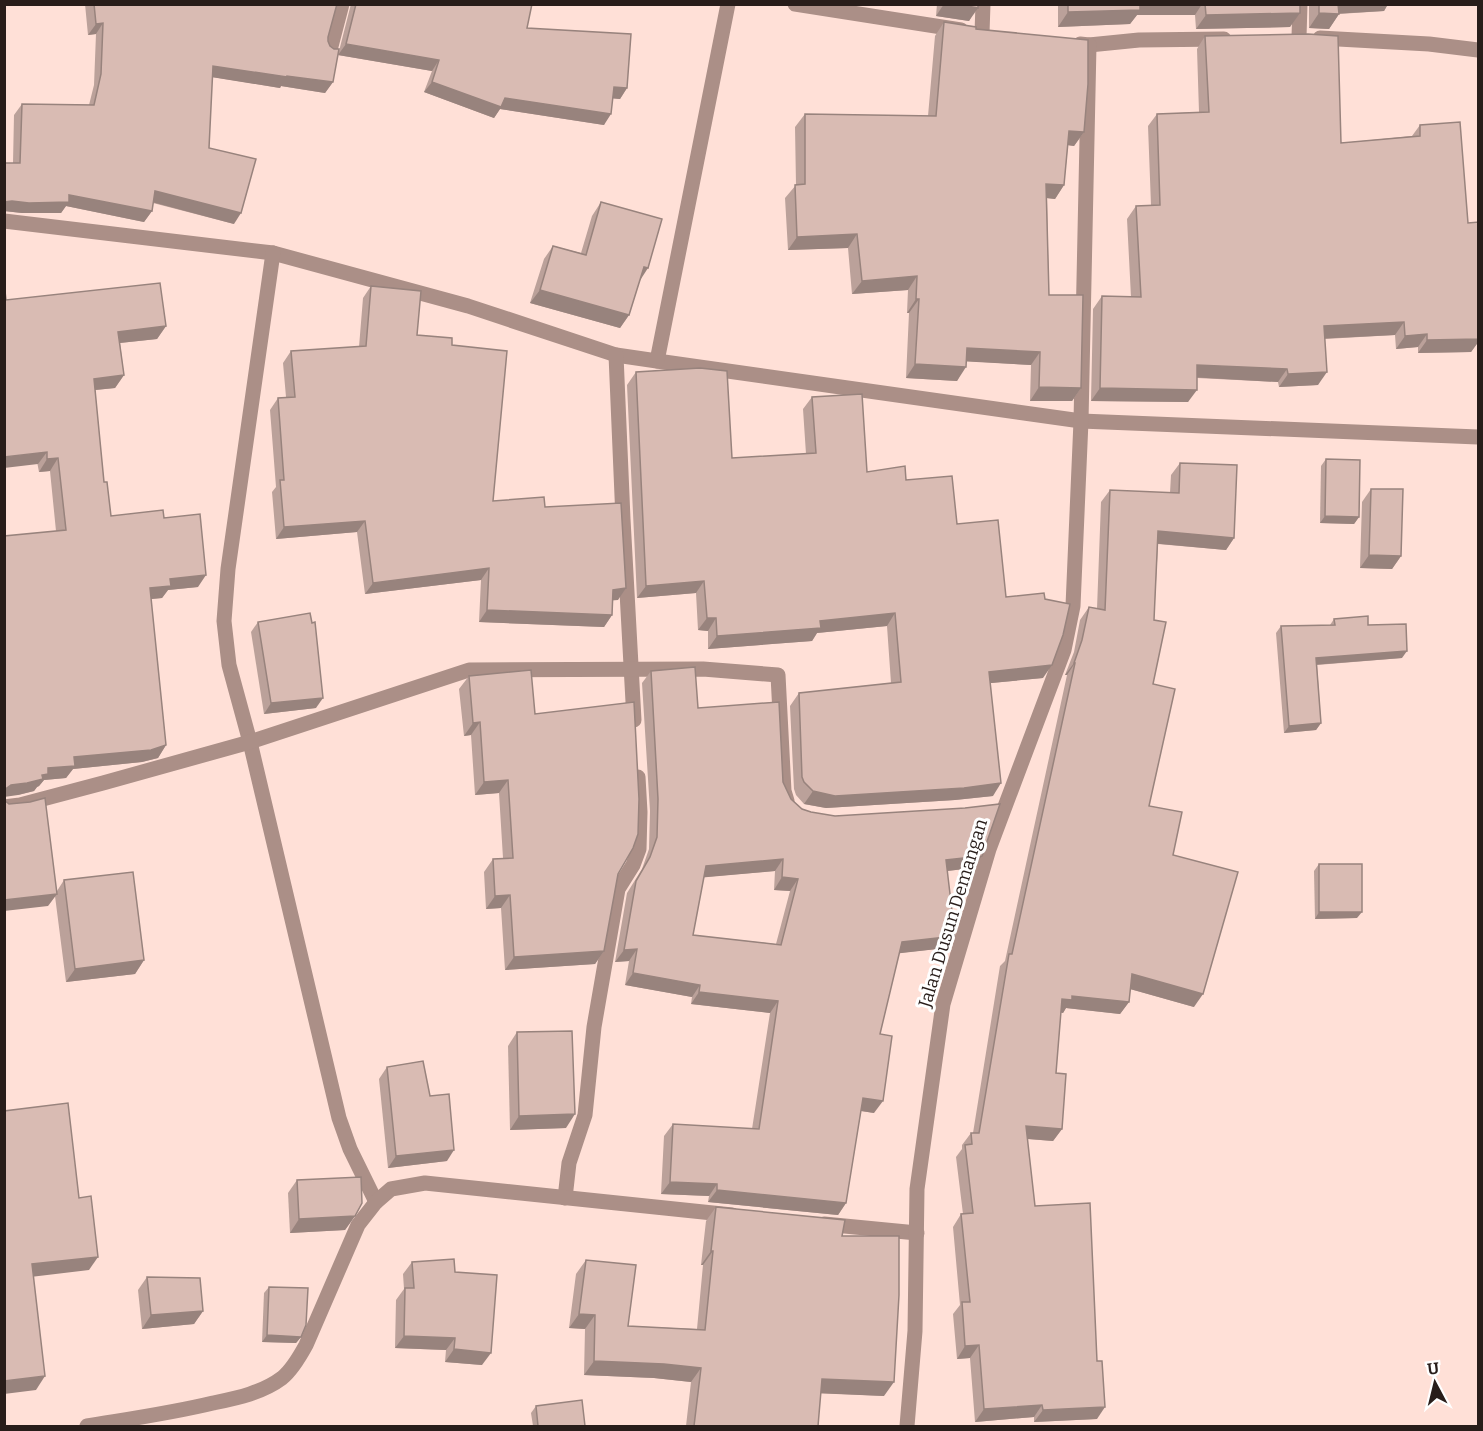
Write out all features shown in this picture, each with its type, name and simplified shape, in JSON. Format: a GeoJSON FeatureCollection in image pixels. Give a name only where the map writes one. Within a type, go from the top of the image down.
{"type":"FeatureCollection","features":[{"type":"Feature","properties":{"kind":"street"},"geometry":{"type":"LineString","coordinates":[[330,50],[342,4]]}},
{"type":"Feature","properties":{"kind":"street"},"geometry":{"type":"LineString","coordinates":[[657,361],[728,4]]}},
{"type":"Feature","properties":{"kind":"street"},"geometry":{"type":"LineString","coordinates":[[795,4],[988,34],[983,4]]}},
{"type":"Feature","properties":{"kind":"street"},"geometry":{"type":"LineString","coordinates":[[1300,4],[1294,38],[1429,44],[1479,50]]}},
{"type":"Feature","properties":{"kind":"street"},"geometry":{"type":"LineString","coordinates":[[1065,43],[1089,45],[1138,40],[1242,38]]}},
{"type":"Feature","properties":{"kind":"street","name":"Jalan Dusun Demangan"},"geometry":{"type":"LineString","coordinates":[[907,1426],[915,1331],[917,1189],[943,1005],[989,849],[1064,650],[1073,606],[1081,421],[1089,45]]}},
{"type":"Feature","properties":{"kind":"street"},"geometry":{"type":"LineString","coordinates":[[4,221],[273,253],[468,306],[615,355],[1081,421],[1479,437]]}},
{"type":"Feature","properties":{"kind":"street"},"geometry":{"type":"LineString","coordinates":[[273,253],[230,557],[224,621],[229,665],[250,742],[339,1118],[350,1149],[376,1202]]}},
{"type":"Feature","properties":{"kind":"street"},"geometry":{"type":"LineString","coordinates":[[615,355],[635,729]]}},
{"type":"Feature","properties":{"kind":"street"},"geometry":{"type":"LineString","coordinates":[[4,807],[104,783],[250,742],[469,670],[704,669],[778,675],[784,790],[786,800],[794,809]]}},
{"type":"Feature","properties":{"kind":"street"},"geometry":{"type":"LineString","coordinates":[[565,1198],[569,1163],[585,1115],[594,1027],[618,889],[633,865],[639,849],[640,813],[637,765]]}},
{"type":"Feature","properties":{"kind":"street"},"geometry":{"type":"LineString","coordinates":[[986,806],[1006,804]]}},
{"type":"Feature","properties":{"kind":"street"},"geometry":{"type":"LineString","coordinates":[[87,1426],[116,1424],[243,1397],[283,1377],[296,1362],[306,1345],[358,1225],[376,1202],[391,1189],[425,1183],[750,1217]]}},
{"type":"Feature","properties":{"kind":"street"},"geometry":{"type":"LineString","coordinates":[[810,1223],[917,1233]]}},
{"type":"Feature","properties":{"kind":"building"},"geometry":{"type":"Polygon","coordinates":[[[94,4],[337,4],[328,37],[330,46],[339,49],[333,82],[213,66],[209,148],[256,159],[241,213],[155,191],[152,211],[69,195],[69,202],[4,202],[4,163],[20,163],[22,104],[94,105],[101,74],[103,23],[96,24],[94,4]]]}},
{"type":"Feature","properties":{"kind":"building"},"geometry":{"type":"Polygon","coordinates":[[[356,4],[532,4],[527,28],[631,34],[627,88],[614,87],[611,114],[505,98],[501,107],[432,82],[439,60],[346,44],[356,4]]]}},
{"type":"Feature","properties":{"kind":"building"},"geometry":{"type":"Polygon","coordinates":[[[957,4],[978,4],[978,8],[957,4]]]}},
{"type":"Feature","properties":{"kind":"building"},"geometry":{"type":"Polygon","coordinates":[[[1068,4],[1140,4],[1140,10],[1068,12],[1068,4]]]}},
{"type":"Feature","properties":{"kind":"building"},"geometry":{"type":"Polygon","coordinates":[[[1205,4],[1300,4],[1300,13],[1206,15],[1205,4]]]}},
{"type":"Feature","properties":{"kind":"building"},"geometry":{"type":"Polygon","coordinates":[[[1319,4],[1338,4],[1339,14],[1319,13],[1319,4]]]}},
{"type":"Feature","properties":{"kind":"building"},"geometry":{"type":"Polygon","coordinates":[[[944,22],[976,27],[976,29],[1088,40],[1088,84],[1084,132],[1069,131],[1064,185],[1046,184],[1049,295],[1083,295],[1081,388],[1039,387],[1040,352],[967,348],[966,367],[915,364],[919,299],[916,299],[917,276],[862,281],[857,234],[797,237],[795,185],[805,184],[805,114],[936,116],[944,22]]]}},
{"type":"Feature","properties":{"kind":"building"},"geometry":{"type":"Polygon","coordinates":[[[1308,34],[1338,36],[1341,143],[1420,136],[1420,125],[1460,122],[1468,223],[1479,222],[1479,339],[1427,340],[1427,334],[1405,336],[1404,322],[1324,326],[1327,372],[1288,374],[1287,369],[1197,365],[1197,390],[1100,388],[1102,296],[1141,297],[1136,206],[1160,205],[1157,114],[1209,112],[1205,36],[1308,34]]]}},
{"type":"Feature","properties":{"kind":"building"},"geometry":{"type":"Polygon","coordinates":[[[601,202],[662,219],[648,268],[644,267],[629,315],[540,290],[553,246],[586,255],[601,202]]]}},
{"type":"Feature","properties":{"kind":"building"},"geometry":{"type":"Polygon","coordinates":[[[4,282],[6,300],[160,283],[166,326],[118,332],[124,375],[94,379],[104,482],[107,482],[111,516],[163,510],[164,518],[200,514],[206,575],[170,579],[171,586],[150,588],[166,745],[151,750],[74,757],[75,766],[48,768],[48,774],[42,775],[43,779],[11,785],[4,790],[4,536],[66,530],[58,458],[47,459],[47,452],[4,457],[4,282]]]}},
{"type":"Feature","properties":{"kind":"building"},"geometry":{"type":"Polygon","coordinates":[[[371,286],[421,291],[417,335],[452,338],[452,345],[507,351],[493,501],[544,497],[545,507],[621,503],[626,588],[613,590],[612,615],[487,610],[489,568],[373,583],[365,521],[284,527],[280,480],[284,480],[278,398],[295,397],[291,351],[366,346],[371,286]]]}},
{"type":"Feature","properties":{"kind":"building"},"geometry":{"type":"Polygon","coordinates":[[[700,368],[727,371],[732,458],[816,453],[812,397],[862,394],[867,472],[905,466],[906,480],[952,476],[957,524],[998,520],[1006,597],[1044,593],[1045,599],[1070,604],[1063,635],[1052,665],[989,672],[1001,783],[964,788],[835,796],[813,791],[802,777],[799,693],[901,682],[895,613],[820,621],[821,628],[717,636],[716,618],[707,618],[704,581],[646,586],[636,372],[700,368]]]}},
{"type":"Feature","properties":{"kind":"building"},"geometry":{"type":"Polygon","coordinates":[[[1326,459],[1360,460],[1359,517],[1325,516],[1326,459]]]}},
{"type":"Feature","properties":{"kind":"building"},"geometry":{"type":"Polygon","coordinates":[[[1180,463],[1237,465],[1234,538],[1158,531],[1154,620],[1166,622],[1153,684],[1175,689],[1149,806],[1182,812],[1173,855],[1238,872],[1203,994],[1132,974],[1129,1002],[1072,996],[1072,1000],[1062,999],[1056,1073],[1066,1074],[1062,1129],[1026,1126],[1035,1206],[1090,1203],[1097,1361],[1102,1361],[1105,1407],[1043,1410],[1042,1405],[984,1409],[979,1345],[965,1346],[962,1302],[970,1302],[961,1214],[973,1213],[965,1145],[972,1144],[971,1133],[979,1133],[1009,954],[1012,954],[1074,663],[1089,607],[1105,610],[1110,490],[1179,493],[1180,463]]]}},
{"type":"Feature","properties":{"kind":"building"},"geometry":{"type":"Polygon","coordinates":[[[1371,489],[1403,489],[1401,556],[1369,555],[1371,489]]]}},
{"type":"Feature","properties":{"kind":"building"},"geometry":{"type":"Polygon","coordinates":[[[310,613],[312,623],[315,622],[323,698],[271,703],[258,622],[310,613]]]}},
{"type":"Feature","properties":{"kind":"building"},"geometry":{"type":"Polygon","coordinates":[[[1368,616],[1368,625],[1406,624],[1407,651],[1316,658],[1321,723],[1289,726],[1281,626],[1335,625],[1334,619],[1368,616]]]}},
{"type":"Feature","properties":{"kind":"building"},"geometry":{"type":"Polygon","coordinates":[[[695,667],[698,708],[779,702],[783,782],[791,799],[802,809],[835,816],[1000,804],[982,856],[946,860],[955,936],[902,942],[880,1034],[892,1036],[883,1101],[863,1098],[846,1203],[717,1190],[717,1184],[670,1182],[673,1124],[759,1129],[778,1001],[699,992],[700,985],[633,973],[637,949],[624,950],[636,881],[650,857],[657,837],[658,799],[651,671],[695,667]],[[783,859],[706,866],[693,935],[781,945],[798,879],[782,877],[783,859]]]}},
{"type":"Feature","properties":{"kind":"building"},"geometry":{"type":"Polygon","coordinates":[[[531,670],[535,714],[634,702],[639,799],[638,834],[618,874],[604,951],[514,957],[510,895],[495,896],[493,859],[513,858],[508,780],[484,782],[480,722],[473,723],[469,676],[531,670]]]}},
{"type":"Feature","properties":{"kind":"building"},"geometry":{"type":"Polygon","coordinates":[[[45,798],[57,894],[4,900],[4,800],[9,804],[45,798]]]}},
{"type":"Feature","properties":{"kind":"building"},"geometry":{"type":"Polygon","coordinates":[[[1319,864],[1362,864],[1362,912],[1319,912],[1319,864]]]}},
{"type":"Feature","properties":{"kind":"building"},"geometry":{"type":"Polygon","coordinates":[[[133,872],[144,960],[75,969],[64,880],[133,872]]]}},
{"type":"Feature","properties":{"kind":"building"},"geometry":{"type":"Polygon","coordinates":[[[572,1031],[575,1114],[519,1116],[517,1032],[572,1031]]]}},
{"type":"Feature","properties":{"kind":"building"},"geometry":{"type":"Polygon","coordinates":[[[423,1061],[430,1096],[449,1094],[454,1150],[396,1156],[387,1067],[423,1061]]]}},
{"type":"Feature","properties":{"kind":"building"},"geometry":{"type":"Polygon","coordinates":[[[68,1103],[79,1198],[91,1196],[98,1257],[32,1264],[45,1376],[4,1381],[4,1111],[68,1103]]]}},
{"type":"Feature","properties":{"kind":"building"},"geometry":{"type":"Polygon","coordinates":[[[361,1177],[362,1203],[355,1216],[299,1219],[297,1180],[361,1177]]]}},
{"type":"Feature","properties":{"kind":"building"},"geometry":{"type":"Polygon","coordinates":[[[716,1207],[845,1220],[842,1236],[899,1236],[899,1295],[894,1382],[822,1379],[818,1426],[694,1426],[701,1368],[594,1361],[595,1315],[579,1314],[586,1260],[636,1265],[628,1326],[705,1330],[716,1207]]]}},
{"type":"Feature","properties":{"kind":"building"},"geometry":{"type":"Polygon","coordinates":[[[454,1259],[455,1272],[497,1275],[491,1353],[454,1349],[455,1338],[404,1336],[405,1288],[414,1288],[412,1262],[454,1259]]]}},
{"type":"Feature","properties":{"kind":"building"},"geometry":{"type":"Polygon","coordinates":[[[147,1277],[200,1278],[203,1311],[151,1315],[147,1277]]]}},
{"type":"Feature","properties":{"kind":"building"},"geometry":{"type":"Polygon","coordinates":[[[269,1287],[308,1288],[306,1325],[301,1337],[267,1335],[269,1287]]]}},
{"type":"Feature","properties":{"kind":"building"},"geometry":{"type":"Polygon","coordinates":[[[582,1400],[585,1426],[538,1426],[536,1406],[582,1400]]]}}]}
